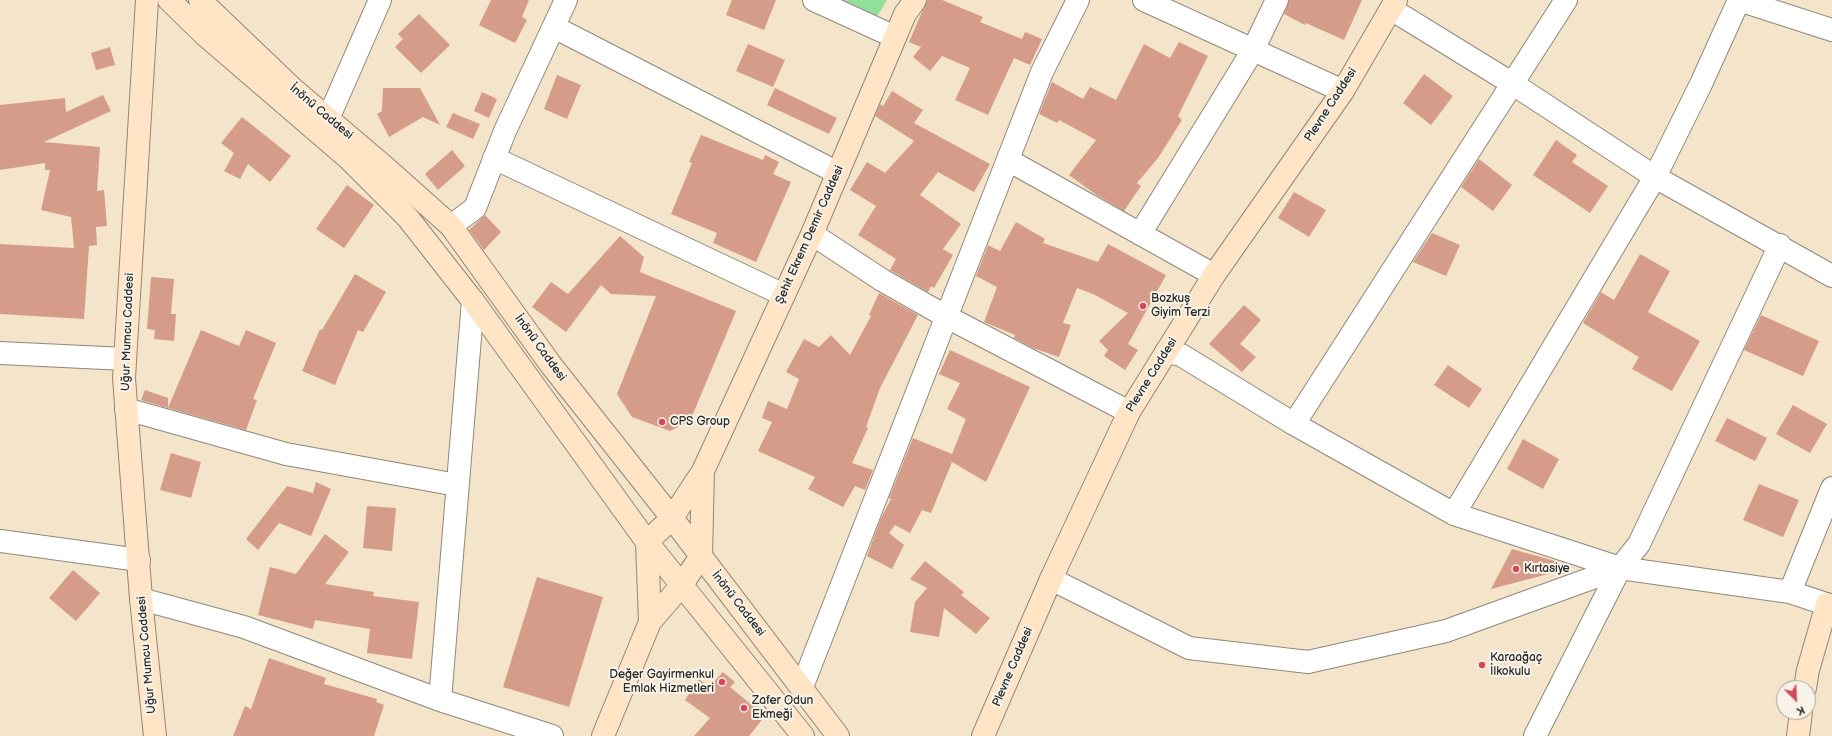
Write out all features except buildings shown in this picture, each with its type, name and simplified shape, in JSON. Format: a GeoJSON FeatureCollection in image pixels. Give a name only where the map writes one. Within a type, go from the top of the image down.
{"type":"FeatureCollection","features":[{"type":"Feature","properties":{"kind":"street","name":"Uğur Mumcu Caddesi"},"geometry":{"type":"LineString","coordinates":[[147,0],[124,378],[141,599],[159,735]]}},
{"type":"Feature","properties":{"kind":"street","name":"İnönü Caddesi"},"geometry":{"type":"LineString","coordinates":[[168,0],[206,36],[349,159],[408,218],[473,301],[647,542],[803,736]]}},
{"type":"Feature","properties":{"kind":"street","name":"İnönü Caddesi"},"geometry":{"type":"LineString","coordinates":[[200,0],[293,89],[451,226],[550,365],[672,518],[838,736]]}},
{"type":"Feature","properties":{"kind":"street"},"geometry":{"type":"LineString","coordinates":[[328,119],[380,0]]}},
{"type":"Feature","properties":{"kind":"street"},"geometry":{"type":"LineString","coordinates":[[451,226],[475,208],[505,131],[566,0]]}},
{"type":"Feature","properties":{"kind":"street"},"geometry":{"type":"LineString","coordinates":[[814,0],[895,38]]}},
{"type":"Feature","properties":{"kind":"street","name":"Şehit Ekrem Demir Caddesi"},"geometry":{"type":"LineString","coordinates":[[703,471],[812,234],[905,14],[915,0]]}},
{"type":"Feature","properties":{"kind":"street"},"geometry":{"type":"LineString","coordinates":[[802,687],[1042,72],[1078,0]]}},
{"type":"Feature","properties":{"kind":"street"},"geometry":{"type":"LineString","coordinates":[[1144,0],[1342,91]]}},
{"type":"Feature","properties":{"kind":"street"},"geometry":{"type":"LineString","coordinates":[[1140,234],[1253,50],[1277,0]]}},
{"type":"Feature","properties":{"kind":"street"},"geometry":{"type":"LineString","coordinates":[[1294,424],[1566,0]]}},
{"type":"Feature","properties":{"kind":"street"},"geometry":{"type":"LineString","coordinates":[[1454,514],[1655,176],[1701,84],[1739,0],[1832,30]]}},
{"type":"Feature","properties":{"kind":"street"},"geometry":{"type":"LineString","coordinates":[[1393,4],[1655,176],[1780,245],[1832,276]]}},
{"type":"Feature","properties":{"kind":"street","name":"Plevne Caddesi"},"geometry":{"type":"LineString","coordinates":[[983,736],[1051,579],[1129,412],[1214,275],[1342,91],[1393,4]]}},
{"type":"Feature","properties":{"kind":"street"},"geometry":{"type":"LineString","coordinates":[[554,27],[838,172]]}},
{"type":"Feature","properties":{"kind":"street"},"geometry":{"type":"LineString","coordinates":[[494,158],[784,295]]}},
{"type":"Feature","properties":{"kind":"street"},"geometry":{"type":"LineString","coordinates":[[1008,160],[1214,275]]}},
{"type":"Feature","properties":{"kind":"street"},"geometry":{"type":"LineString","coordinates":[[812,234],[882,280],[947,317],[1129,412]]}},
{"type":"Feature","properties":{"kind":"street"},"geometry":{"type":"LineString","coordinates":[[1535,736],[1620,568],[1639,544],[1780,245]]}},
{"type":"Feature","properties":{"kind":"street"},"geometry":{"type":"LineString","coordinates":[[440,700],[473,301]]}},
{"type":"Feature","properties":{"kind":"street"},"geometry":{"type":"LineString","coordinates":[[1166,352],[1181,355],[1294,424],[1454,514],[1620,568],[1790,592],[1830,605],[1808,670],[1806,680]]}},
{"type":"Feature","properties":{"kind":"street"},"geometry":{"type":"LineString","coordinates":[[0,353],[125,359]]}},
{"type":"Feature","properties":{"kind":"street"},"geometry":{"type":"LineString","coordinates":[[126,409],[286,454],[457,485]]}},
{"type":"Feature","properties":{"kind":"street"},"geometry":{"type":"LineString","coordinates":[[650,622],[647,542],[672,518],[703,471]]}},
{"type":"Feature","properties":{"kind":"street"},"geometry":{"type":"LineString","coordinates":[[603,736],[650,622],[681,586],[700,556],[703,471]]}},
{"type":"Feature","properties":{"kind":"street"},"geometry":{"type":"LineString","coordinates":[[1790,592],[1832,488]]}},
{"type":"Feature","properties":{"kind":"street"},"geometry":{"type":"LineString","coordinates":[[0,541],[139,560]]}},
{"type":"Feature","properties":{"kind":"street"},"geometry":{"type":"LineString","coordinates":[[1051,579],[1189,648],[1308,662],[1446,631],[1620,568]]}},
{"type":"Feature","properties":{"kind":"street"},"geometry":{"type":"LineString","coordinates":[[141,599],[244,627],[440,700],[552,736]]}},
{"type":"Feature","properties":{"kind":"street"},"geometry":{"type":"LineString","coordinates":[[1798,736],[1800,720]]}},
{"type":"Feature","properties":{"kind":"green space"},"geometry":{"type":"Polygon","coordinates":[[[838,0],[887,0],[875,20],[838,0]]]}},
{"type":"Feature","properties":{"kind":"place","name":"Bozkuş Giyim Terzi"},"geometry":{"type":"Point","coordinates":[1143,306]}},
{"type":"Feature","properties":{"kind":"place","name":"CPS Group"},"geometry":{"type":"Point","coordinates":[662,422]}},
{"type":"Feature","properties":{"kind":"place","name":"Kırtasiye"},"geometry":{"type":"Point","coordinates":[1516,569]}},
{"type":"Feature","properties":{"kind":"place","name":"Karaağaç İlkokulu"},"geometry":{"type":"Point","coordinates":[1482,665]}},
{"type":"Feature","properties":{"kind":"place","name":"Değer Gayirmenkul Emlak Hizmetleri"},"geometry":{"type":"Point","coordinates":[722,682]}},
{"type":"Feature","properties":{"kind":"place","name":"Zafer Odun Ekmeği"},"geometry":{"type":"Point","coordinates":[744,708]}}]}
